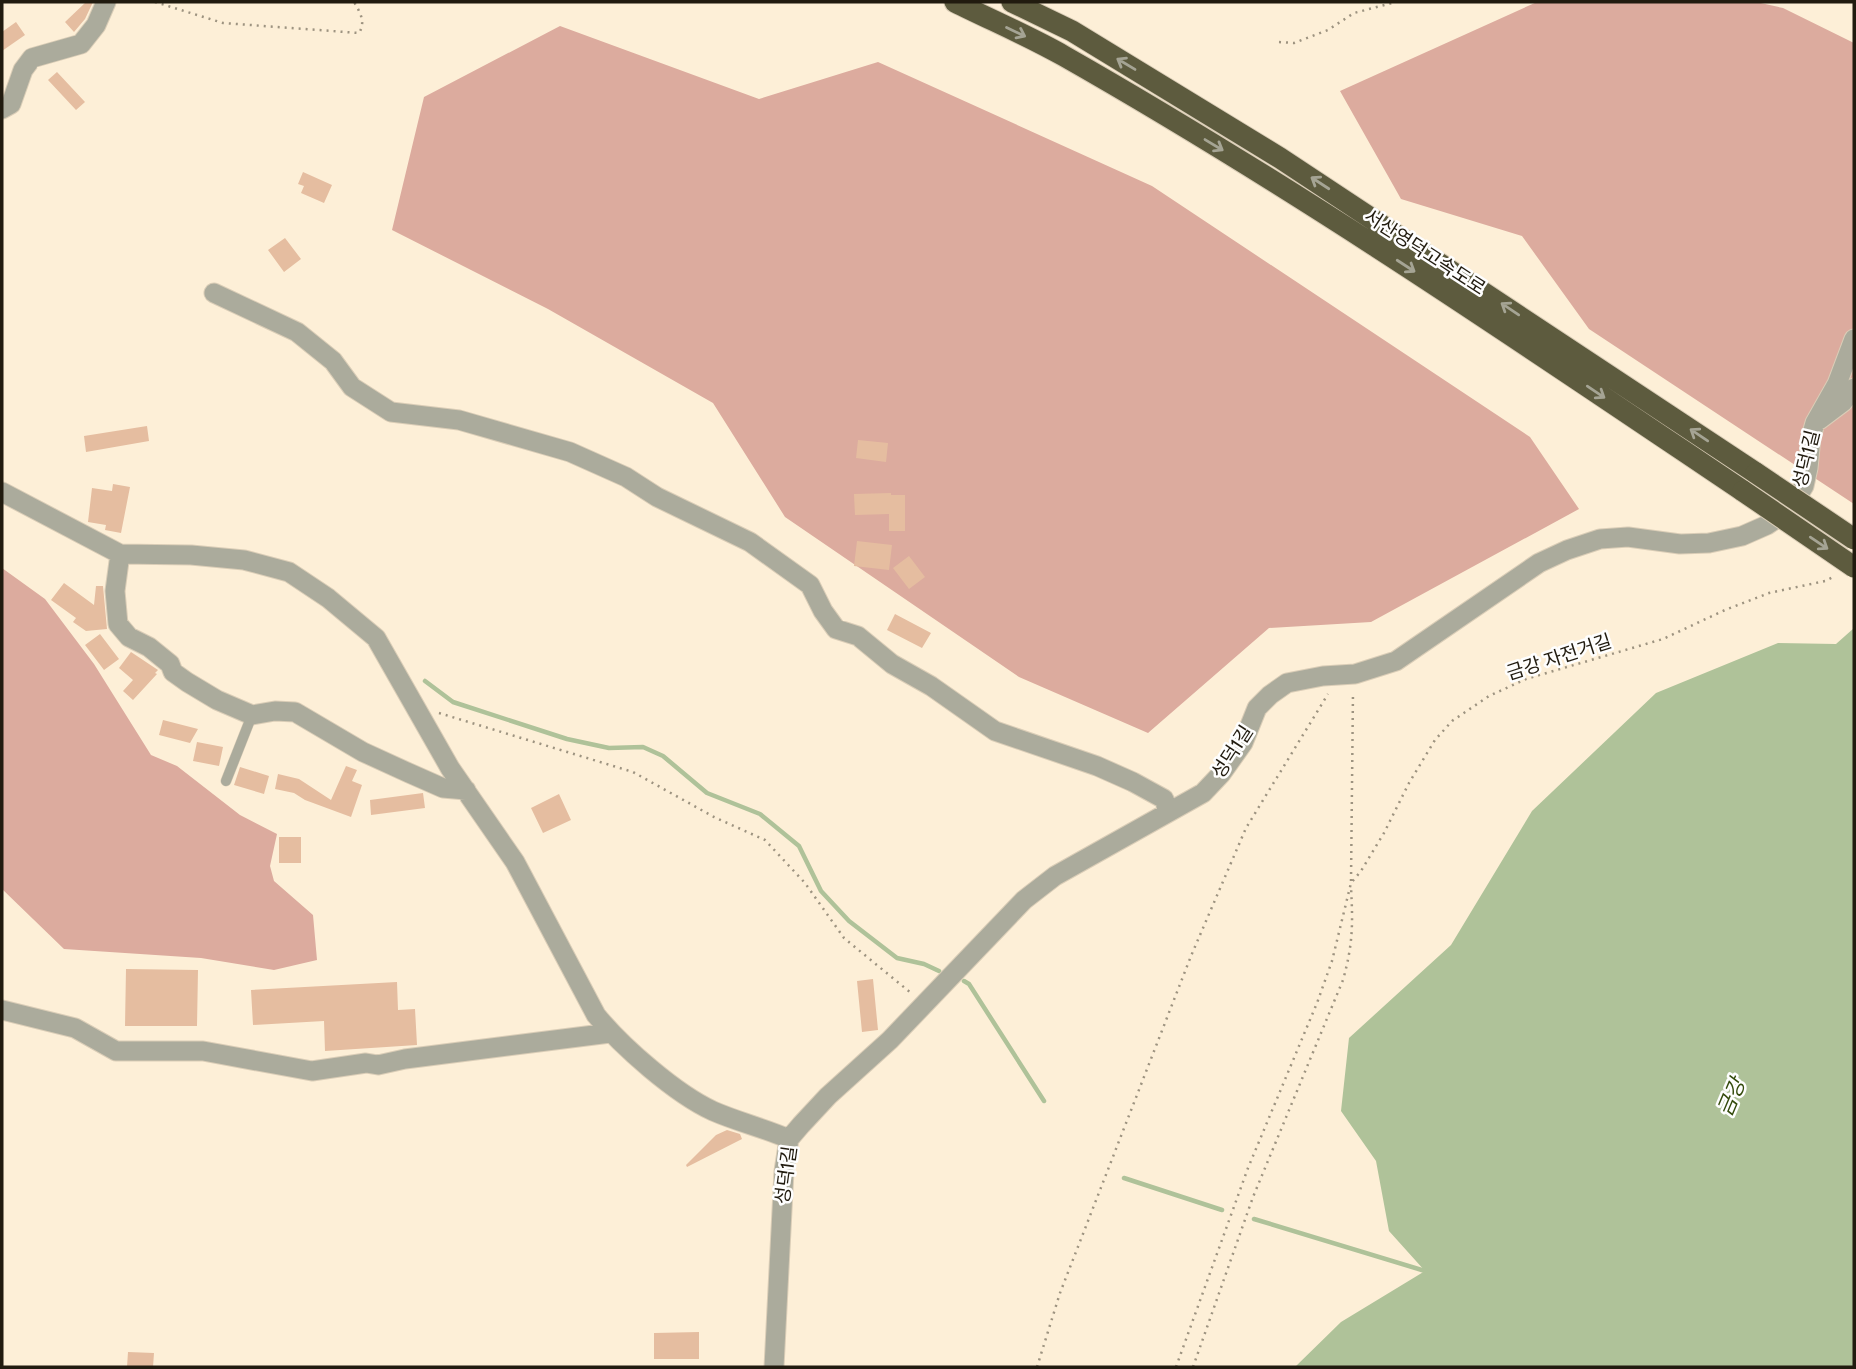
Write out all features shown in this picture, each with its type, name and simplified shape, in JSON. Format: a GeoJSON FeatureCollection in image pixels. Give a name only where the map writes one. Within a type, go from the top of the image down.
{"type":"FeatureCollection","features":[{"type":"Feature","properties":{"kind":"highway","name":"서산영덕고속도로"},"geometry":{"type":"LineString","coordinates":[[955,2],[1062,55],[1273,180],[1743,491],[1847,570]]}},
{"type":"Feature","properties":{"kind":"highway","name":"서산영덕고속도로"},"geometry":{"type":"LineString","coordinates":[[1012,2],[1072,31],[1280,158],[1854,539]]}},
{"type":"Feature","properties":{"kind":"street"},"geometry":{"type":"LineString","coordinates":[[2,109],[11,104],[23,69],[32,58],[81,44],[96,25],[106,2]]}},
{"type":"Feature","properties":{"kind":"street"},"geometry":{"type":"LineString","coordinates":[[214,293],[297,332],[333,360],[352,387],[391,412],[459,420],[570,452],[626,477],[657,497],[750,542],[810,585],[836,629],[858,636],[892,664],[931,686],[995,731],[1097,766],[1133,782],[1164,799],[1168,812]]}},
{"type":"Feature","properties":{"kind":"street","name":"성덕1길"},"geometry":{"type":"LineString","coordinates":[[774,1367],[783,1171],[789,1139],[828,1096],[890,1040],[990,933],[1045,884],[1203,793],[1221,774],[1242,743],[1257,708],[1287,683],[1323,676],[1347,675],[1396,661],[1539,563],[1567,550],[1600,539],[1628,537],[1680,544],[1709,544],[1742,536],[1767,525],[1789,510],[1804,486],[1815,423],[1837,384],[1854,340]]}},
{"type":"Feature","properties":{"kind":"street"},"geometry":{"type":"LineString","coordinates":[[1815,423],[1843,402],[1854,388]]}},
{"type":"Feature","properties":{"kind":"street"},"geometry":{"type":"LineString","coordinates":[[2,492],[120,554],[191,555],[244,560],[289,572],[328,598],[376,638],[450,768],[515,862],[596,1015],[610,1033],[674,1086],[712,1110],[789,1139]]}},
{"type":"Feature","properties":{"kind":"street"},"geometry":{"type":"LineString","coordinates":[[120,554],[115,591],[118,624],[129,637],[149,647],[187,682],[217,700],[252,715],[275,711],[295,712],[363,752],[409,773],[443,788],[466,790]]}},
{"type":"Feature","properties":{"kind":"street"},"geometry":{"type":"LineString","coordinates":[[2,1010],[75,1028],[116,1051],[203,1051],[312,1071],[366,1063],[378,1065],[405,1059],[610,1033]]}},
{"type":"Feature","properties":{"kind":"lane"},"geometry":{"type":"LineString","coordinates":[[226,781],[252,715]]}},
{"type":"Feature","properties":{"kind":"path"},"geometry":{"type":"LineString","coordinates":[[155,2],[223,23],[359,33],[362,29],[362,15],[355,2]]}},
{"type":"Feature","properties":{"kind":"path"},"geometry":{"type":"LineString","coordinates":[[1279,42],[1294,43],[1328,30],[1354,13],[1396,2]]}},
{"type":"Feature","properties":{"kind":"path","name":"금강 자전거길"},"geometry":{"type":"LineString","coordinates":[[1351,883],[1384,833],[1409,783],[1435,740],[1452,721],[1489,696],[1526,679],[1663,639],[1769,593],[1825,581],[1847,570]]}},
{"type":"Feature","properties":{"kind":"path"},"geometry":{"type":"LineString","coordinates":[[1193,1367],[1253,1196],[1343,980],[1352,950],[1351,703],[1347,675]]}},
{"type":"Feature","properties":{"kind":"path"},"geometry":{"type":"LineString","coordinates":[[1037,1367],[1075,1254],[1191,956],[1246,828],[1347,675]]}},
{"type":"Feature","properties":{"kind":"path"},"geometry":{"type":"LineString","coordinates":[[416,706],[633,772],[714,817],[765,840],[805,883],[844,938],[925,1004]]}},
{"type":"Feature","properties":{"kind":"path"},"geometry":{"type":"LineString","coordinates":[[1176,1367],[1248,1168],[1318,1003],[1332,961],[1351,883]]}},
{"type":"Feature","properties":{"kind":"shaded area"},"geometry":{"type":"Polygon","coordinates":[[[1537,2],[1756,2],[1783,8],[1854,43],[1854,504],[1589,329],[1522,236],[1401,199],[1340,91],[1537,2]]]}},
{"type":"Feature","properties":{"kind":"shaded area"},"geometry":{"type":"Polygon","coordinates":[[[560,26],[759,99],[878,62],[1152,186],[1530,437],[1579,509],[1371,622],[1269,628],[1148,733],[1019,677],[785,517],[713,403],[548,309],[392,230],[424,97],[560,26]]]}},
{"type":"Feature","properties":{"kind":"shaded area"},"geometry":{"type":"Polygon","coordinates":[[[2,568],[45,599],[94,664],[151,755],[177,766],[240,815],[277,834],[270,866],[274,881],[313,915],[317,960],[274,970],[201,958],[64,949],[2,889],[2,568]]]}},
{"type":"Feature","properties":{"kind":"water","name":"금강"},"geometry":{"type":"Polygon","coordinates":[[[1854,628],[1854,1367],[1295,1367],[1341,1322],[1425,1271],[1389,1231],[1376,1161],[1341,1111],[1349,1038],[1451,945],[1532,811],[1656,693],[1778,643],[1836,644],[1854,628]]]}},
{"type":"Feature","properties":{"kind":"building"},"geometry":{"type":"Polygon","coordinates":[[[86,2],[93,2],[85,19],[74,32],[65,22],[86,2]]]}},
{"type":"Feature","properties":{"kind":"building"},"geometry":{"type":"Polygon","coordinates":[[[16,22],[25,35],[2,51],[2,32],[16,22]]]}},
{"type":"Feature","properties":{"kind":"building"},"geometry":{"type":"Polygon","coordinates":[[[57,72],[85,102],[76,110],[48,80],[57,72]]]}},
{"type":"Feature","properties":{"kind":"building"},"geometry":{"type":"Polygon","coordinates":[[[303,172],[332,185],[324,203],[301,193],[304,186],[298,184],[303,172]]]}},
{"type":"Feature","properties":{"kind":"building"},"geometry":{"type":"Polygon","coordinates":[[[285,238],[301,259],[284,272],[268,250],[285,238]]]}},
{"type":"Feature","properties":{"kind":"building"},"geometry":{"type":"Polygon","coordinates":[[[147,426],[149,441],[86,452],[84,436],[147,426]]]}},
{"type":"Feature","properties":{"kind":"building"},"geometry":{"type":"Polygon","coordinates":[[[858,440],[888,443],[886,462],[856,458],[858,440]]]}},
{"type":"Feature","properties":{"kind":"building"},"geometry":{"type":"Polygon","coordinates":[[[113,484],[130,487],[121,533],[105,530],[106,525],[88,522],[92,488],[112,491],[113,484]]]}},
{"type":"Feature","properties":{"kind":"building"},"geometry":{"type":"Polygon","coordinates":[[[854,494],[905,495],[905,531],[889,531],[889,514],[855,515],[854,494]]]}},
{"type":"Feature","properties":{"kind":"building"},"geometry":{"type":"Polygon","coordinates":[[[857,541],[892,545],[889,570],[854,566],[857,541]]]}},
{"type":"Feature","properties":{"kind":"building"},"geometry":{"type":"Polygon","coordinates":[[[909,556],[925,577],[909,589],[893,568],[909,556]]]}},
{"type":"Feature","properties":{"kind":"building"},"geometry":{"type":"Polygon","coordinates":[[[64,583],[94,605],[96,586],[103,586],[107,629],[86,631],[73,622],[76,618],[51,600],[64,583]]]}},
{"type":"Feature","properties":{"kind":"building"},"geometry":{"type":"Polygon","coordinates":[[[895,614],[931,633],[922,648],[887,630],[895,614]]]}},
{"type":"Feature","properties":{"kind":"building"},"geometry":{"type":"Polygon","coordinates":[[[100,634],[119,659],[104,670],[85,645],[100,634]]]}},
{"type":"Feature","properties":{"kind":"building"},"geometry":{"type":"Polygon","coordinates":[[[131,652],[158,670],[133,700],[123,691],[133,680],[119,668],[131,652]]]}},
{"type":"Feature","properties":{"kind":"building"},"geometry":{"type":"Polygon","coordinates":[[[163,720],[198,729],[190,743],[159,735],[163,720]]]}},
{"type":"Feature","properties":{"kind":"building"},"geometry":{"type":"Polygon","coordinates":[[[197,742],[223,747],[219,766],[193,761],[197,742]]]}},
{"type":"Feature","properties":{"kind":"building"},"geometry":{"type":"Polygon","coordinates":[[[346,766],[357,770],[352,781],[362,785],[351,817],[305,800],[294,793],[275,789],[278,774],[299,779],[331,800],[346,766]]]}},
{"type":"Feature","properties":{"kind":"building"},"geometry":{"type":"Polygon","coordinates":[[[240,767],[269,776],[264,794],[234,785],[240,767]]]}},
{"type":"Feature","properties":{"kind":"building"},"geometry":{"type":"Polygon","coordinates":[[[423,793],[425,808],[371,815],[370,800],[423,793]]]}},
{"type":"Feature","properties":{"kind":"building"},"geometry":{"type":"Polygon","coordinates":[[[559,794],[571,820],[543,833],[531,808],[559,794]]]}},
{"type":"Feature","properties":{"kind":"building"},"geometry":{"type":"Polygon","coordinates":[[[279,837],[301,837],[301,863],[279,863],[279,837]]]}},
{"type":"Feature","properties":{"kind":"building"},"geometry":{"type":"Polygon","coordinates":[[[126,969],[198,970],[197,1026],[125,1026],[126,969]]]}},
{"type":"Feature","properties":{"kind":"building"},"geometry":{"type":"Polygon","coordinates":[[[873,979],[878,1030],[862,1032],[857,981],[873,979]]]}},
{"type":"Feature","properties":{"kind":"building"},"geometry":{"type":"Polygon","coordinates":[[[397,982],[398,1010],[415,1009],[417,1045],[325,1051],[324,1021],[253,1025],[251,990],[397,982]]]}},
{"type":"Feature","properties":{"kind":"building"},"geometry":{"type":"Polygon","coordinates":[[[727,1130],[740,1134],[742,1139],[687,1167],[716,1135],[727,1130]]]}},
{"type":"Feature","properties":{"kind":"building"},"geometry":{"type":"Polygon","coordinates":[[[699,1332],[699,1359],[654,1359],[654,1333],[699,1332]]]}},
{"type":"Feature","properties":{"kind":"building"},"geometry":{"type":"Polygon","coordinates":[[[128,1352],[154,1353],[153,1367],[127,1367],[128,1352]]]}},
{"type":"Feature","properties":{"kind":"waterway"},"geometry":{"type":"LineString","coordinates":[[425,681],[453,702],[567,739],[609,748],[643,747],[663,756],[707,793],[760,814],[799,846],[821,891],[849,921],[897,958],[924,964],[939,971]]}},
{"type":"Feature","properties":{"kind":"waterway"},"geometry":{"type":"LineString","coordinates":[[964,981],[969,984],[1044,1101]]}},
{"type":"Feature","properties":{"kind":"waterway"},"geometry":{"type":"LineString","coordinates":[[1124,1178],[1222,1210]]}},
{"type":"Feature","properties":{"kind":"waterway"},"geometry":{"type":"LineString","coordinates":[[1254,1219],[1425,1271]]}}]}
